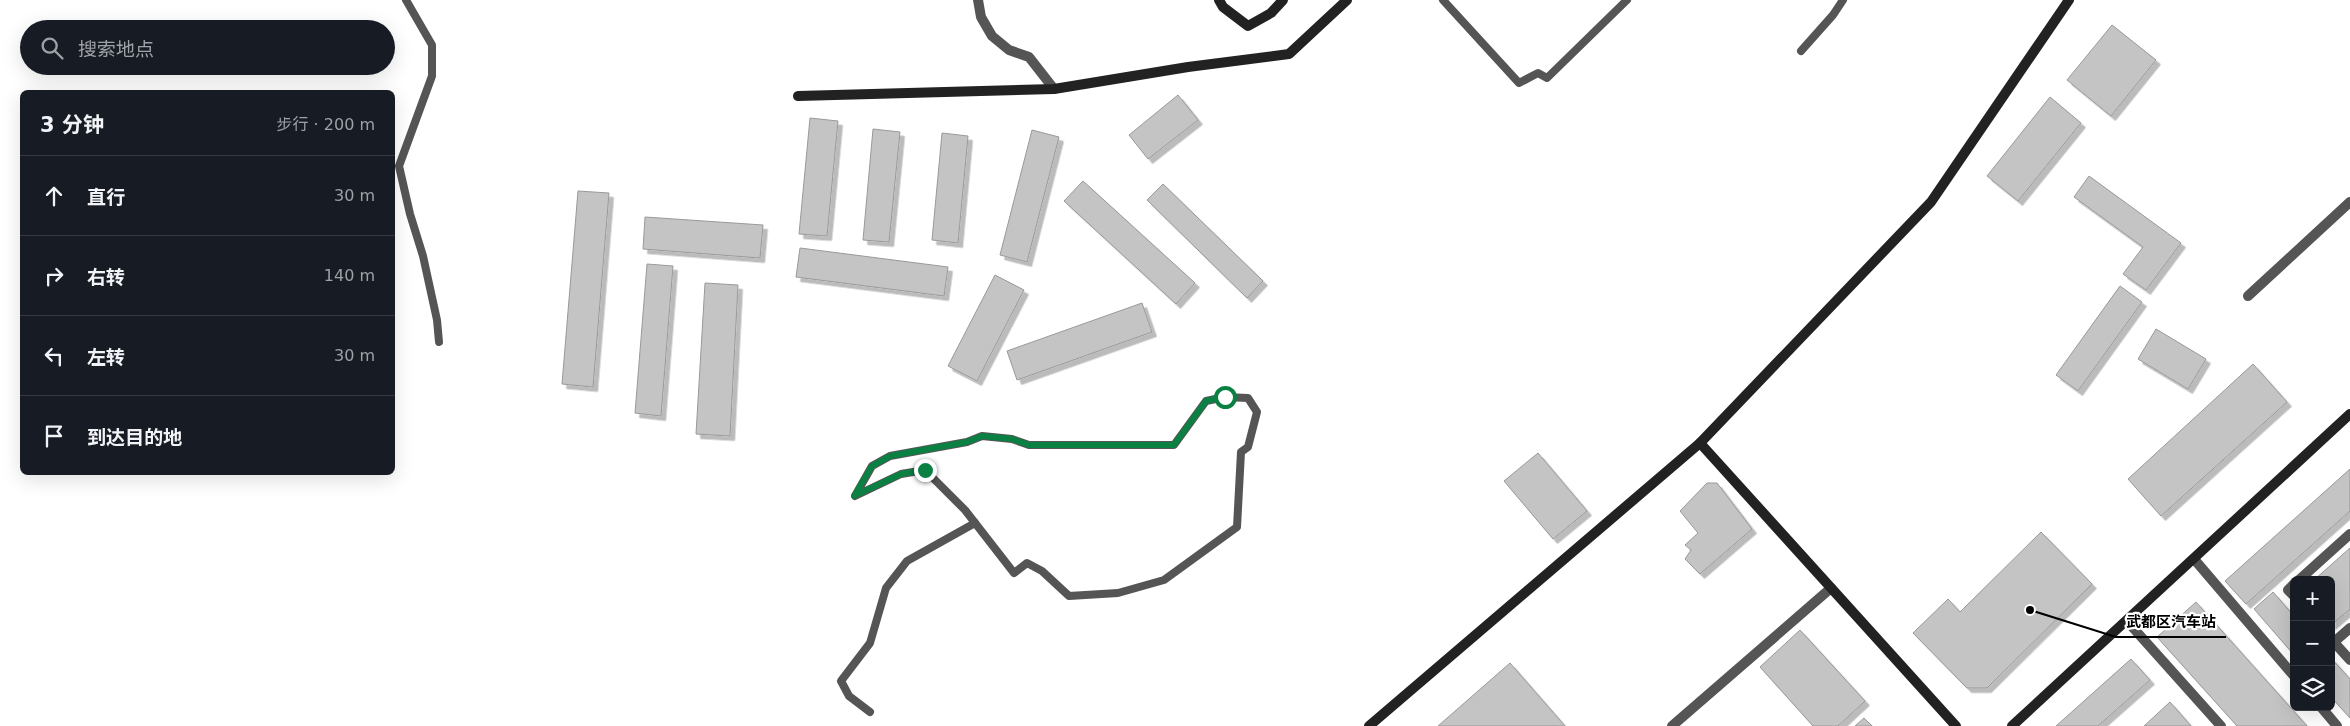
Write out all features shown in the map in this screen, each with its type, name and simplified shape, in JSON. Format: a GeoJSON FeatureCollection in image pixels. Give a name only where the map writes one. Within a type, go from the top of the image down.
{"type":"FeatureCollection","features":[{"type":"Feature","properties":{"kind":"street"},"geometry":{"type":"LineString","coordinates":[[978,0],[981,17],[992,36],[1008,50],[1029,58],[1054,90]]}},
{"type":"Feature","properties":{"kind":"street"},"geometry":{"type":"LineString","coordinates":[[1219,0],[1222,7],[1248,26],[1271,13],[1283,0]]}},
{"type":"Feature","properties":{"kind":"street"},"geometry":{"type":"LineString","coordinates":[[798,96],[1054,90],[1188,67],[1289,54],[1347,0]]}},
{"type":"Feature","properties":{"kind":"street"},"geometry":{"type":"LineString","coordinates":[[1369,726],[1700,443],[1931,202],[2069,0]]}},
{"type":"Feature","properties":{"kind":"street"},"geometry":{"type":"LineString","coordinates":[[2248,296],[2350,202]]}},
{"type":"Feature","properties":{"kind":"street"},"geometry":{"type":"LineString","coordinates":[[2012,726],[2350,414]]}},
{"type":"Feature","properties":{"kind":"street"},"geometry":{"type":"LineString","coordinates":[[1700,443],[1956,726]]}},
{"type":"Feature","properties":{"kind":"street"},"geometry":{"type":"LineString","coordinates":[[2303,576],[2350,534]]}},
{"type":"Feature","properties":{"kind":"street"},"geometry":{"type":"LineString","coordinates":[[2194,559],[2290,671]]}},
{"type":"Feature","properties":{"kind":"street"},"geometry":{"type":"LineString","coordinates":[[1672,726],[1831,588]]}},
{"type":"Feature","properties":{"kind":"street"},"geometry":{"type":"LineString","coordinates":[[2127,621],[2221,726]]}},
{"type":"Feature","properties":{"kind":"street"},"geometry":{"type":"LineString","coordinates":[[2335,639],[2350,628]]}},
{"type":"Feature","properties":{"kind":"street"},"geometry":{"type":"LineString","coordinates":[[2335,643],[2350,660]]}},
{"type":"Feature","properties":{"kind":"street"},"geometry":{"type":"LineString","coordinates":[[2324,711],[2337,726]]}},
{"type":"Feature","properties":{"kind":"lane"},"geometry":{"type":"LineString","coordinates":[[406,0],[432,45],[432,76],[399,166],[410,214],[423,256],[437,320],[439,342]]}},
{"type":"Feature","properties":{"kind":"lane"},"geometry":{"type":"LineString","coordinates":[[1444,0],[1519,83],[1538,73],[1547,78],[1628,0]]}},
{"type":"Feature","properties":{"kind":"lane"},"geometry":{"type":"LineString","coordinates":[[1801,51],[1833,15],[1843,0]]}},
{"type":"Feature","properties":{"kind":"lane"},"geometry":{"type":"LineString","coordinates":[[1225,397],[1248,398],[1257,412],[1248,447],[1241,452],[1237,527],[1164,580],[1118,593],[1069,596],[1042,571],[1026,563],[1014,573],[975,523],[925,470],[901,474],[854,496],[872,466],[890,456],[967,442],[982,436],[1012,439],[1029,445],[1174,445],[1206,401],[1225,397]]}},
{"type":"Feature","properties":{"kind":"lane"},"geometry":{"type":"LineString","coordinates":[[870,712],[849,696],[841,681],[870,644],[886,588],[906,561],[975,523]]}},
{"type":"Feature","properties":{"kind":"building"},"geometry":{"type":"Polygon","coordinates":[[[2112,25],[2156,60],[2111,116],[2067,80],[2112,25]]]}},
{"type":"Feature","properties":{"kind":"building"},"geometry":{"type":"Polygon","coordinates":[[[1178,95],[1198,120],[1148,159],[1129,135],[1178,95]]]}},
{"type":"Feature","properties":{"kind":"building"},"geometry":{"type":"Polygon","coordinates":[[[2050,97],[2081,123],[2018,201],[1987,176],[2050,97]]]}},
{"type":"Feature","properties":{"kind":"building"},"geometry":{"type":"Polygon","coordinates":[[[810,118],[838,121],[827,236],[799,234],[810,118]]]}},
{"type":"Feature","properties":{"kind":"building"},"geometry":{"type":"Polygon","coordinates":[[[873,129],[900,132],[889,242],[863,240],[873,129]]]}},
{"type":"Feature","properties":{"kind":"building"},"geometry":{"type":"Polygon","coordinates":[[[1032,130],[1059,137],[1027,262],[1000,255],[1032,130]]]}},
{"type":"Feature","properties":{"kind":"building"},"geometry":{"type":"Polygon","coordinates":[[[942,133],[968,136],[958,243],[932,240],[942,133]]]}},
{"type":"Feature","properties":{"kind":"building"},"geometry":{"type":"Polygon","coordinates":[[[2089,176],[2181,243],[2146,290],[2123,274],[2143,247],[2074,197],[2089,176]]]}},
{"type":"Feature","properties":{"kind":"building"},"geometry":{"type":"Polygon","coordinates":[[[1083,181],[1195,283],[1176,304],[1064,201],[1083,181]]]}},
{"type":"Feature","properties":{"kind":"building"},"geometry":{"type":"Polygon","coordinates":[[[1163,184],[1263,281],[1247,298],[1147,200],[1163,184]]]}},
{"type":"Feature","properties":{"kind":"building"},"geometry":{"type":"Polygon","coordinates":[[[578,191],[609,193],[593,387],[562,384],[578,191]]]}},
{"type":"Feature","properties":{"kind":"building"},"geometry":{"type":"Polygon","coordinates":[[[645,217],[763,225],[760,258],[643,249],[645,217]]]}},
{"type":"Feature","properties":{"kind":"building"},"geometry":{"type":"Polygon","coordinates":[[[800,248],[948,267],[944,296],[796,277],[800,248]]]}},
{"type":"Feature","properties":{"kind":"building"},"geometry":{"type":"Polygon","coordinates":[[[647,264],[673,266],[661,416],[635,413],[647,264]]]}},
{"type":"Feature","properties":{"kind":"building"},"geometry":{"type":"Polygon","coordinates":[[[995,275],[1024,290],[977,381],[948,366],[995,275]]]}},
{"type":"Feature","properties":{"kind":"building"},"geometry":{"type":"Polygon","coordinates":[[[705,283],[738,285],[730,436],[696,434],[705,283]]]}},
{"type":"Feature","properties":{"kind":"building"},"geometry":{"type":"Polygon","coordinates":[[[2120,286],[2142,302],[2078,391],[2056,375],[2120,286]]]}},
{"type":"Feature","properties":{"kind":"building"},"geometry":{"type":"Polygon","coordinates":[[[1142,303],[1152,332],[1017,380],[1007,351],[1142,303]]]}},
{"type":"Feature","properties":{"kind":"building"},"geometry":{"type":"Polygon","coordinates":[[[2156,329],[2206,359],[2188,389],[2138,359],[2156,329]]]}},
{"type":"Feature","properties":{"kind":"building"},"geometry":{"type":"Polygon","coordinates":[[[2253,364],[2287,402],[2161,516],[2128,479],[2253,364]]]}},
{"type":"Feature","properties":{"kind":"building"},"geometry":{"type":"Polygon","coordinates":[[[1538,453],[1587,511],[1553,539],[1504,481],[1538,453]]]}},
{"type":"Feature","properties":{"kind":"building"},"geometry":{"type":"Polygon","coordinates":[[[2350,469],[2350,511],[2246,604],[2225,581],[2350,469]]]}},
{"type":"Feature","properties":{"kind":"building"},"geometry":{"type":"Polygon","coordinates":[[[1707,483],[1717,483],[1752,529],[1700,574],[1685,559],[1691,550],[1685,545],[1698,533],[1680,511],[1707,483]]]}},
{"type":"Feature","properties":{"kind":"building"},"geometry":{"type":"Polygon","coordinates":[[[2041,532],[2092,584],[1987,688],[1967,688],[1913,633],[1948,599],[1960,612],[2041,532]]]}},
{"type":"Feature","properties":{"kind":"building"},"geometry":{"type":"Polygon","coordinates":[[[2350,548],[2350,609],[2335,622],[2335,576],[2318,576],[2350,548]]]}},
{"type":"Feature","properties":{"kind":"building"},"geometry":{"type":"Polygon","coordinates":[[[2273,592],[2290,611],[2290,650],[2254,609],[2273,592]]]}},
{"type":"Feature","properties":{"kind":"building"},"geometry":{"type":"Polygon","coordinates":[[[2196,602],[2290,707],[2290,711],[2294,711],[2307,726],[2237,726],[2157,637],[2196,602]]]}},
{"type":"Feature","properties":{"kind":"building"},"geometry":{"type":"Polygon","coordinates":[[[1800,630],[1865,701],[1838,726],[1813,726],[1760,667],[1800,630]]]}},
{"type":"Feature","properties":{"kind":"building"},"geometry":{"type":"Polygon","coordinates":[[[2131,659],[2150,680],[2098,726],[2056,726],[2131,659]]]}},
{"type":"Feature","properties":{"kind":"building"},"geometry":{"type":"Polygon","coordinates":[[[2335,662],[2350,679],[2350,718],[2335,701],[2335,662]]]}},
{"type":"Feature","properties":{"kind":"building"},"geometry":{"type":"Polygon","coordinates":[[[1510,663],[1565,726],[1438,726],[1510,663]]]}},
{"type":"Feature","properties":{"kind":"building"},"geometry":{"type":"Polygon","coordinates":[[[2170,702],[2191,726],[2144,726],[2170,702]]]}},
{"type":"Feature","properties":{"kind":"building"},"geometry":{"type":"Polygon","coordinates":[[[1864,718],[1872,726],[1855,726],[1864,718]]]}},
{"type":"Feature","properties":{"kind":"place","name":"武都区汽车站"},"geometry":{"type":"Point","coordinates":[2030,610]}},
{"type":"Feature","properties":{"kind":"route"},"geometry":{"type":"LineString","coordinates":[[925,470],[901,474],[854,496],[872,466],[890,456],[967,442],[982,436],[1012,439],[1029,445],[1047,443],[1174,445],[1206,401],[1225,397]]}}]}
